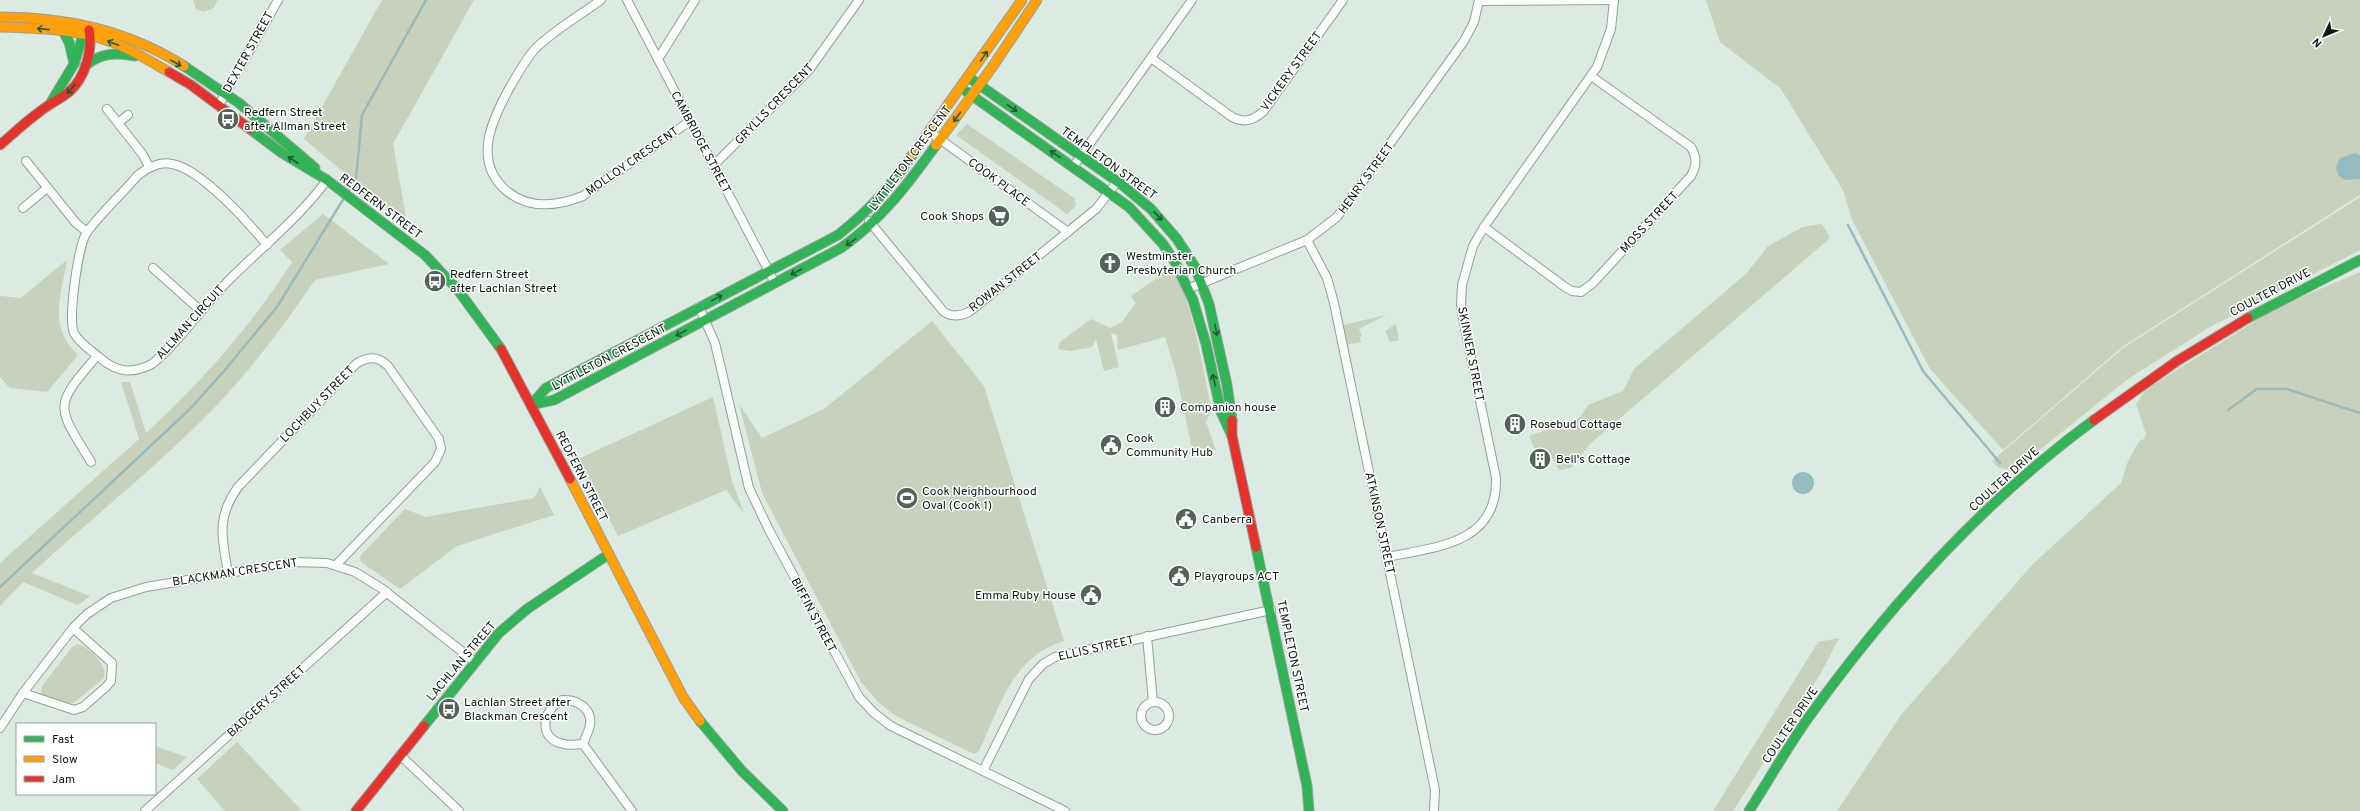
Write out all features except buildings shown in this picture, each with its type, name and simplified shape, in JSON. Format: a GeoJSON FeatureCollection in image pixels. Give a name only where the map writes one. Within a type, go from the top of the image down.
{"type":"FeatureCollection","features":[{"type":"Feature","properties":{"kind":"street","name":"DEXTER STREET"},"geometry":{"type":"LineString","coordinates":[[219,105],[278,0]]}},
{"type":"Feature","properties":{"kind":"street","name":"MOLLOY CRESCENT"},"geometry":{"type":"LineString","coordinates":[[601,0],[548,38],[535,50],[523,65],[494,116],[489,131],[488,155],[492,169],[499,182],[514,197],[528,202],[543,205],[567,202],[583,196],[690,120]]}},
{"type":"Feature","properties":{"kind":"street","name":"CAMBRIDGE STREET"},"geometry":{"type":"LineString","coordinates":[[627,0],[775,284]]}},
{"type":"Feature","properties":{"kind":"street"},"geometry":{"type":"LineString","coordinates":[[658,59],[695,0]]}},
{"type":"Feature","properties":{"kind":"street","name":"GRYLLS CRESCENT"},"geometry":{"type":"LineString","coordinates":[[713,166],[809,70],[859,0]]}},
{"type":"Feature","properties":{"kind":"street","name":"LYTTLETON CRESCENT"},"geometry":{"type":"LineString","coordinates":[[531,405],[546,388],[838,235],[864,215],[885,193],[930,132],[1022,0]]}},
{"type":"Feature","properties":{"kind":"street","name":"LYTTLETON CRESCENT"},"geometry":{"type":"LineString","coordinates":[[531,405],[554,400],[775,284],[840,249],[872,226],[899,196],[941,140],[1037,0]]}},
{"type":"Feature","properties":{"kind":"street"},"geometry":{"type":"LineString","coordinates":[[1073,167],[1192,0]]}},
{"type":"Feature","properties":{"kind":"street","name":"VICKERY STREET"},"geometry":{"type":"LineString","coordinates":[[1151,58],[1232,116],[1242,121],[1248,121],[1263,112],[1343,0]]}},
{"type":"Feature","properties":{"kind":"street"},"geometry":{"type":"LineString","coordinates":[[1479,0],[1614,0]]}},
{"type":"Feature","properties":{"kind":"street","name":"HENRY STREET"},"geometry":{"type":"LineString","coordinates":[[1190,288],[1307,240],[1337,217],[1464,41],[1474,22],[1479,0]]}},
{"type":"Feature","properties":{"kind":"street","name":"SKINNER STREET"},"geometry":{"type":"LineString","coordinates":[[1387,557],[1460,540],[1478,528],[1484,520],[1495,498],[1496,478],[1461,304],[1462,285],[1466,265],[1484,227],[1591,76],[1606,48],[1611,29],[1614,0]]}},
{"type":"Feature","properties":{"kind":"street","name":"REDFERN STREET"},"geometry":{"type":"LineString","coordinates":[[0,17],[28,17],[87,25],[149,47],[225,94],[290,144],[327,180]]}},
{"type":"Feature","properties":{"kind":"street"},"geometry":{"type":"LineString","coordinates":[[50,104],[74,64],[82,34],[87,25]]}},
{"type":"Feature","properties":{"kind":"street"},"geometry":{"type":"LineString","coordinates":[[84,68],[91,36],[87,25]]}},
{"type":"Feature","properties":{"kind":"street","name":"REDFERN STREET"},"geometry":{"type":"LineString","coordinates":[[0,27],[41,28],[91,36],[111,42],[160,66],[219,105],[282,153],[327,180],[425,255],[458,290],[499,344],[683,697],[707,733],[727,757],[783,811]]}},
{"type":"Feature","properties":{"kind":"street"},"geometry":{"type":"LineString","coordinates":[[62,31],[69,42],[74,64]]}},
{"type":"Feature","properties":{"kind":"street"},"geometry":{"type":"LineString","coordinates":[[0,145],[50,104],[61,100],[72,89],[84,68],[93,58],[108,55],[134,56],[160,66]]}},
{"type":"Feature","properties":{"kind":"street","name":"MOSS STREET"},"geometry":{"type":"LineString","coordinates":[[1484,227],[1565,287],[1572,291],[1581,292],[1593,283],[1691,176],[1696,162],[1696,155],[1691,147],[1591,76]]}},
{"type":"Feature","properties":{"kind":"street","name":"TEMPLETON STREET"},"geometry":{"type":"LineString","coordinates":[[968,77],[1117,182],[1152,209],[1172,231],[1189,255],[1202,283],[1214,322],[1234,418],[1232,436]]}},
{"type":"Feature","properties":{"kind":"street","name":"TEMPLETON STREET"},"geometry":{"type":"LineString","coordinates":[[961,88],[1110,192],[1150,227],[1169,249],[1190,288],[1201,321],[1223,418],[1232,436],[1308,786],[1309,811]]}},
{"type":"Feature","properties":{"kind":"street"},"geometry":{"type":"LineString","coordinates":[[107,109],[144,155],[149,167]]}},
{"type":"Feature","properties":{"kind":"street"},"geometry":{"type":"LineString","coordinates":[[118,123],[128,115]]}},
{"type":"Feature","properties":{"kind":"street","name":"COOK PLACE"},"geometry":{"type":"LineString","coordinates":[[930,132],[1068,232]]}},
{"type":"Feature","properties":{"kind":"street"},"geometry":{"type":"LineString","coordinates":[[26,162],[76,223],[88,232]]}},
{"type":"Feature","properties":{"kind":"street","name":"ALLMAN CIRCUIT"},"geometry":{"type":"LineString","coordinates":[[267,244],[229,203],[184,168],[167,163],[149,167],[138,175],[88,232],[81,246],[71,321],[76,336],[97,356],[114,369],[124,372],[141,369],[157,360],[228,280],[304,210],[327,180]]}},
{"type":"Feature","properties":{"kind":"street","name":"ROWAN STREET"},"geometry":{"type":"LineString","coordinates":[[864,215],[943,311],[955,316],[969,312],[1096,210],[1117,182]]}},
{"type":"Feature","properties":{"kind":"street"},"geometry":{"type":"LineString","coordinates":[[23,208],[47,188]]}},
{"type":"Feature","properties":{"kind":"street","name":"ATKINSON STREET"},"geometry":{"type":"LineString","coordinates":[[1307,240],[1327,278],[1334,303],[1435,790],[1434,811]]}},
{"type":"Feature","properties":{"kind":"street","name":"COULTER DRIVE"},"geometry":{"type":"LineString","coordinates":[[1749,811],[1816,705],[1874,630],[1926,571],[2009,489],[2087,424],[2187,354],[2257,311],[2360,260]]}},
{"type":"Feature","properties":{"kind":"street"},"geometry":{"type":"LineString","coordinates":[[153,268],[201,311]]}},
{"type":"Feature","properties":{"kind":"street","name":"BIFFIN STREET"},"geometry":{"type":"LineString","coordinates":[[700,307],[715,343],[749,488],[757,507],[859,697],[874,713],[891,726],[1065,811]]}},
{"type":"Feature","properties":{"kind":"street"},"geometry":{"type":"LineString","coordinates":[[91,462],[70,428],[64,411],[64,399],[70,388],[97,356]]}},
{"type":"Feature","properties":{"kind":"street","name":"LOCHBUY STREET"},"geometry":{"type":"LineString","coordinates":[[228,573],[222,526],[228,501],[238,487],[356,364],[371,357],[382,361],[388,366],[439,439],[441,449],[435,462],[336,565]]}},
{"type":"Feature","properties":{"kind":"street","name":"LACHLAN STREET"},"geometry":{"type":"LineString","coordinates":[[356,811],[474,661],[508,624],[609,554]]}},
{"type":"Feature","properties":{"kind":"street","name":"BLACKMAN CRESCENT"},"geometry":{"type":"LineString","coordinates":[[0,728],[23,693],[74,628],[98,606],[128,591],[295,562],[336,565],[355,572],[386,592],[474,661]]}},
{"type":"Feature","properties":{"kind":"street","name":"BADGERY STREET"},"geometry":{"type":"LineString","coordinates":[[145,811],[386,592]]}},
{"type":"Feature","properties":{"kind":"street","name":"ELLIS STREET"},"geometry":{"type":"LineString","coordinates":[[984,771],[1026,686],[1043,664],[1055,657],[1068,652],[1271,610]]}},
{"type":"Feature","properties":{"kind":"street"},"geometry":{"type":"LineString","coordinates":[[23,693],[74,710],[83,707],[111,681],[112,664],[74,628]]}},
{"type":"Feature","properties":{"kind":"street"},"geometry":{"type":"LineString","coordinates":[[1147,636],[1153,702]]}},
{"type":"Feature","properties":{"kind":"street"},"geometry":{"type":"LineString","coordinates":[[570,700],[584,708],[590,721],[583,744],[564,744],[556,742],[549,736],[545,728],[545,719],[548,710],[554,704],[570,700]]}},
{"type":"Feature","properties":{"kind":"street"},"geometry":{"type":"LineString","coordinates":[[583,744],[632,811]]}},
{"type":"Feature","properties":{"kind":"street"},"geometry":{"type":"LineString","coordinates":[[400,755],[458,811]]}},
{"type":"Feature","properties":{"kind":"green space"},"geometry":{"type":"Polygon","coordinates":[[[193,0],[217,1],[214,8],[203,12],[196,9],[193,0]]]}},
{"type":"Feature","properties":{"kind":"green space"},"geometry":{"type":"Polygon","coordinates":[[[382,0],[474,0],[393,144],[407,222],[365,190],[304,139],[382,0]]]}},
{"type":"Feature","properties":{"kind":"green space"},"geometry":{"type":"Polygon","coordinates":[[[1706,0],[2360,0],[2360,195],[2122,347],[2003,450],[1930,369],[1852,220],[1843,190],[1781,89],[1720,42],[1706,0]]]}},
{"type":"Feature","properties":{"kind":"green space"},"geometry":{"type":"Polygon","coordinates":[[[967,124],[1074,198],[1076,203],[1075,207],[1067,214],[956,135],[967,124]]]}},
{"type":"Feature","properties":{"kind":"green space"},"geometry":{"type":"Polygon","coordinates":[[[2360,197],[2360,250],[2210,327],[2128,379],[2015,470],[1999,468],[1992,461],[2123,348],[2360,197]]]}},
{"type":"Feature","properties":{"kind":"green space"},"geometry":{"type":"Polygon","coordinates":[[[323,214],[389,264],[315,280],[268,345],[216,406],[149,470],[32,573],[90,596],[78,605],[23,582],[0,606],[0,563],[139,439],[121,382],[130,382],[146,433],[187,394],[243,331],[292,262],[280,250],[323,214]]]}},
{"type":"Feature","properties":{"kind":"green space"},"geometry":{"type":"Polygon","coordinates":[[[1822,224],[1830,238],[1590,444],[1571,468],[1559,470],[1548,450],[1535,450],[1529,436],[1574,421],[1581,416],[1588,405],[1623,391],[1634,369],[1746,274],[1768,246],[1803,227],[1822,224]]]}},
{"type":"Feature","properties":{"kind":"green space"},"geometry":{"type":"Polygon","coordinates":[[[67,260],[60,298],[60,322],[63,333],[69,344],[78,355],[47,392],[10,388],[0,377],[0,296],[21,298],[67,260]]]}},
{"type":"Feature","properties":{"kind":"green space"},"geometry":{"type":"Polygon","coordinates":[[[1173,267],[1187,301],[1197,337],[1212,410],[1206,422],[1216,450],[1193,453],[1176,373],[1165,337],[1118,350],[1117,335],[1111,333],[1119,367],[1104,371],[1096,339],[1092,347],[1070,351],[1058,349],[1060,342],[1091,319],[1110,328],[1122,322],[1136,303],[1131,296],[1173,267]]]}},
{"type":"Feature","properties":{"kind":"green space"},"geometry":{"type":"Polygon","coordinates":[[[2360,272],[2360,811],[1837,811],[1901,715],[2032,565],[2121,483],[2128,461],[2139,441],[2144,439],[2146,434],[2136,404],[2146,389],[2278,307],[2360,272]]]}},
{"type":"Feature","properties":{"kind":"green space"},"geometry":{"type":"Polygon","coordinates":[[[1386,315],[1359,329],[1362,336],[1360,337],[1361,342],[1347,345],[1343,325],[1386,315]]]}},
{"type":"Feature","properties":{"kind":"green space"},"geometry":{"type":"Polygon","coordinates":[[[932,321],[984,386],[1064,641],[1046,648],[1020,671],[1001,701],[979,751],[974,754],[896,716],[880,704],[861,682],[762,493],[739,404],[762,438],[824,409],[932,321]]]}},
{"type":"Feature","properties":{"kind":"green space"},"geometry":{"type":"Polygon","coordinates":[[[1396,324],[1399,340],[1390,342],[1385,331],[1396,324]]]}},
{"type":"Feature","properties":{"kind":"green space"},"geometry":{"type":"Polygon","coordinates":[[[713,397],[732,481],[744,513],[726,490],[618,536],[578,459],[713,397]]]}},
{"type":"Feature","properties":{"kind":"green space"},"geometry":{"type":"Polygon","coordinates":[[[540,487],[554,515],[457,546],[400,589],[361,562],[360,556],[405,509],[426,517],[534,498],[540,487]]]}},
{"type":"Feature","properties":{"kind":"green space"},"geometry":{"type":"Polygon","coordinates":[[[1839,638],[1821,673],[1733,811],[1713,811],[1818,642],[1839,638]]]}},
{"type":"Feature","properties":{"kind":"green space"},"geometry":{"type":"Polygon","coordinates":[[[78,644],[93,653],[101,663],[105,673],[104,678],[74,703],[66,703],[41,693],[42,686],[73,646],[78,644]]]}},
{"type":"Feature","properties":{"kind":"green space"},"geometry":{"type":"Polygon","coordinates":[[[237,742],[302,811],[225,811],[197,779],[237,742]]]}},
{"type":"Feature","properties":{"kind":"green space"},"geometry":{"type":"Polygon","coordinates":[[[156,746],[187,757],[173,770],[156,763],[156,746]]]}},
{"type":"Feature","properties":{"kind":"water"},"geometry":{"type":"Polygon","coordinates":[[[2355,153],[2360,155],[2360,179],[2345,180],[2338,175],[2336,167],[2340,158],[2355,153]]]}},
{"type":"Feature","properties":{"kind":"water"},"geometry":{"type":"Polygon","coordinates":[[[1803,472],[1811,475],[1814,483],[1811,491],[1803,494],[1795,491],[1792,483],[1795,475],[1803,472]]]}},
{"type":"Feature","properties":{"kind":"waterway"},"geometry":{"type":"LineString","coordinates":[[348,192],[356,179],[362,115],[426,0]]}},
{"type":"Feature","properties":{"kind":"waterway"},"geometry":{"type":"LineString","coordinates":[[0,587],[191,408],[224,371],[277,307],[344,198]]}},
{"type":"Feature","properties":{"kind":"waterway"},"geometry":{"type":"LineString","coordinates":[[1848,225],[1923,371],[2000,463]]}},
{"type":"Feature","properties":{"kind":"waterway"},"geometry":{"type":"LineString","coordinates":[[2228,410],[2257,389],[2287,389],[2360,413]]}},
{"type":"Feature","properties":{"kind":"traffic: fast"},"geometry":{"type":"LineString","coordinates":[[50,104],[74,64],[85,29]]}},
{"type":"Feature","properties":{"kind":"traffic: fast"},"geometry":{"type":"LineString","coordinates":[[63,31],[69,42],[74,63]]}},
{"type":"Feature","properties":{"kind":"traffic: fast"},"geometry":{"type":"LineString","coordinates":[[85,66],[96,58],[102,56],[115,54],[135,56]]}},
{"type":"Feature","properties":{"kind":"traffic: fast"},"geometry":{"type":"LineString","coordinates":[[184,66],[239,103],[315,168]]}},
{"type":"Feature","properties":{"kind":"traffic: fast"},"geometry":{"type":"LineString","coordinates":[[968,77],[1121,184],[1151,209],[1177,239],[1195,267],[1209,304],[1227,385],[1232,420]]}},
{"type":"Feature","properties":{"kind":"traffic: fast"},"geometry":{"type":"LineString","coordinates":[[967,92],[1129,207],[1163,244],[1175,262],[1193,300],[1206,344],[1221,412],[1232,436]]}},
{"type":"Feature","properties":{"kind":"traffic: fast"},"geometry":{"type":"LineString","coordinates":[[250,129],[282,153],[327,180],[425,255],[458,290],[501,349]]}},
{"type":"Feature","properties":{"kind":"traffic: fast"},"geometry":{"type":"LineString","coordinates":[[531,405],[554,400],[841,248],[869,226],[893,201],[936,145]]}},
{"type":"Feature","properties":{"kind":"traffic: fast"},"geometry":{"type":"LineString","coordinates":[[531,405],[546,388],[838,235],[879,198],[913,154]]}},
{"type":"Feature","properties":{"kind":"traffic: fast"},"geometry":{"type":"LineString","coordinates":[[2248,318],[2360,260]]}},
{"type":"Feature","properties":{"kind":"traffic: fast"},"geometry":{"type":"LineString","coordinates":[[1749,811],[1806,721],[1869,638],[1903,598],[1938,559],[2013,486],[2094,420]]}},
{"type":"Feature","properties":{"kind":"traffic: fast"},"geometry":{"type":"LineString","coordinates":[[1256,547],[1307,786],[1309,811]]}},
{"type":"Feature","properties":{"kind":"traffic: fast"},"geometry":{"type":"LineString","coordinates":[[424,726],[499,633],[527,609],[609,554]]}},
{"type":"Feature","properties":{"kind":"traffic: fast"},"geometry":{"type":"LineString","coordinates":[[700,721],[742,771],[783,811]]}},
{"type":"Feature","properties":{"kind":"traffic: slow"},"geometry":{"type":"LineString","coordinates":[[913,154],[1022,0]]}},
{"type":"Feature","properties":{"kind":"traffic: slow"},"geometry":{"type":"LineString","coordinates":[[936,145],[993,66],[1037,0]]}},
{"type":"Feature","properties":{"kind":"traffic: slow"},"geometry":{"type":"LineString","coordinates":[[0,17],[49,20],[95,28],[140,43],[184,66]]}},
{"type":"Feature","properties":{"kind":"traffic: slow"},"geometry":{"type":"LineString","coordinates":[[0,27],[57,30],[85,34],[112,42],[169,72]]}},
{"type":"Feature","properties":{"kind":"traffic: slow"},"geometry":{"type":"LineString","coordinates":[[570,479],[683,697],[700,721]]}},
{"type":"Feature","properties":{"kind":"traffic: jam"},"geometry":{"type":"LineString","coordinates":[[0,145],[45,107],[65,95],[75,86],[83,72],[89,55],[89,30]]}},
{"type":"Feature","properties":{"kind":"traffic: jam"},"geometry":{"type":"LineString","coordinates":[[169,72],[191,85],[250,129]]}},
{"type":"Feature","properties":{"kind":"traffic: jam"},"geometry":{"type":"LineString","coordinates":[[2094,420],[2177,361],[2248,318]]}},
{"type":"Feature","properties":{"kind":"traffic: jam"},"geometry":{"type":"LineString","coordinates":[[501,349],[570,479]]}},
{"type":"Feature","properties":{"kind":"traffic: jam"},"geometry":{"type":"LineString","coordinates":[[1232,420],[1232,436],[1256,547]]}},
{"type":"Feature","properties":{"kind":"traffic: jam"},"geometry":{"type":"LineString","coordinates":[[356,811],[424,726]]}},
{"type":"Feature","properties":{"kind":"place","name":"Redfern Street after Allman Street"},"geometry":{"type":"Point","coordinates":[228,119]}},
{"type":"Feature","properties":{"kind":"place","name":"Cook Shops"},"geometry":{"type":"Point","coordinates":[999,216]}},
{"type":"Feature","properties":{"kind":"place","name":"Westminster Presbyterian Church"},"geometry":{"type":"Point","coordinates":[1110,263]}},
{"type":"Feature","properties":{"kind":"place","name":"Redfern Street after Lachlan Street"},"geometry":{"type":"Point","coordinates":[435,281]}},
{"type":"Feature","properties":{"kind":"place","name":"Companion house"},"geometry":{"type":"Point","coordinates":[1165,407]}},
{"type":"Feature","properties":{"kind":"place","name":"Rosebud Cottage"},"geometry":{"type":"Point","coordinates":[1515,424]}},
{"type":"Feature","properties":{"kind":"place","name":"Cook Community Hub"},"geometry":{"type":"Point","coordinates":[1111,445]}},
{"type":"Feature","properties":{"kind":"place","name":"Bell's Cottage"},"geometry":{"type":"Point","coordinates":[1540,459]}},
{"type":"Feature","properties":{"kind":"place","name":"Cook Neighbourhood Oval (Cook 1)"},"geometry":{"type":"Point","coordinates":[907,498]}},
{"type":"Feature","properties":{"kind":"place","name":"Canberra"},"geometry":{"type":"Point","coordinates":[1186,519]}},
{"type":"Feature","properties":{"kind":"place","name":"Playgroups ACT"},"geometry":{"type":"Point","coordinates":[1179,576]}},
{"type":"Feature","properties":{"kind":"place","name":"Emma Ruby House"},"geometry":{"type":"Point","coordinates":[1091,595]}},
{"type":"Feature","properties":{"kind":"place","name":"Lachlan Street after Blackman Crescent"},"geometry":{"type":"Point","coordinates":[449,709]}}]}
